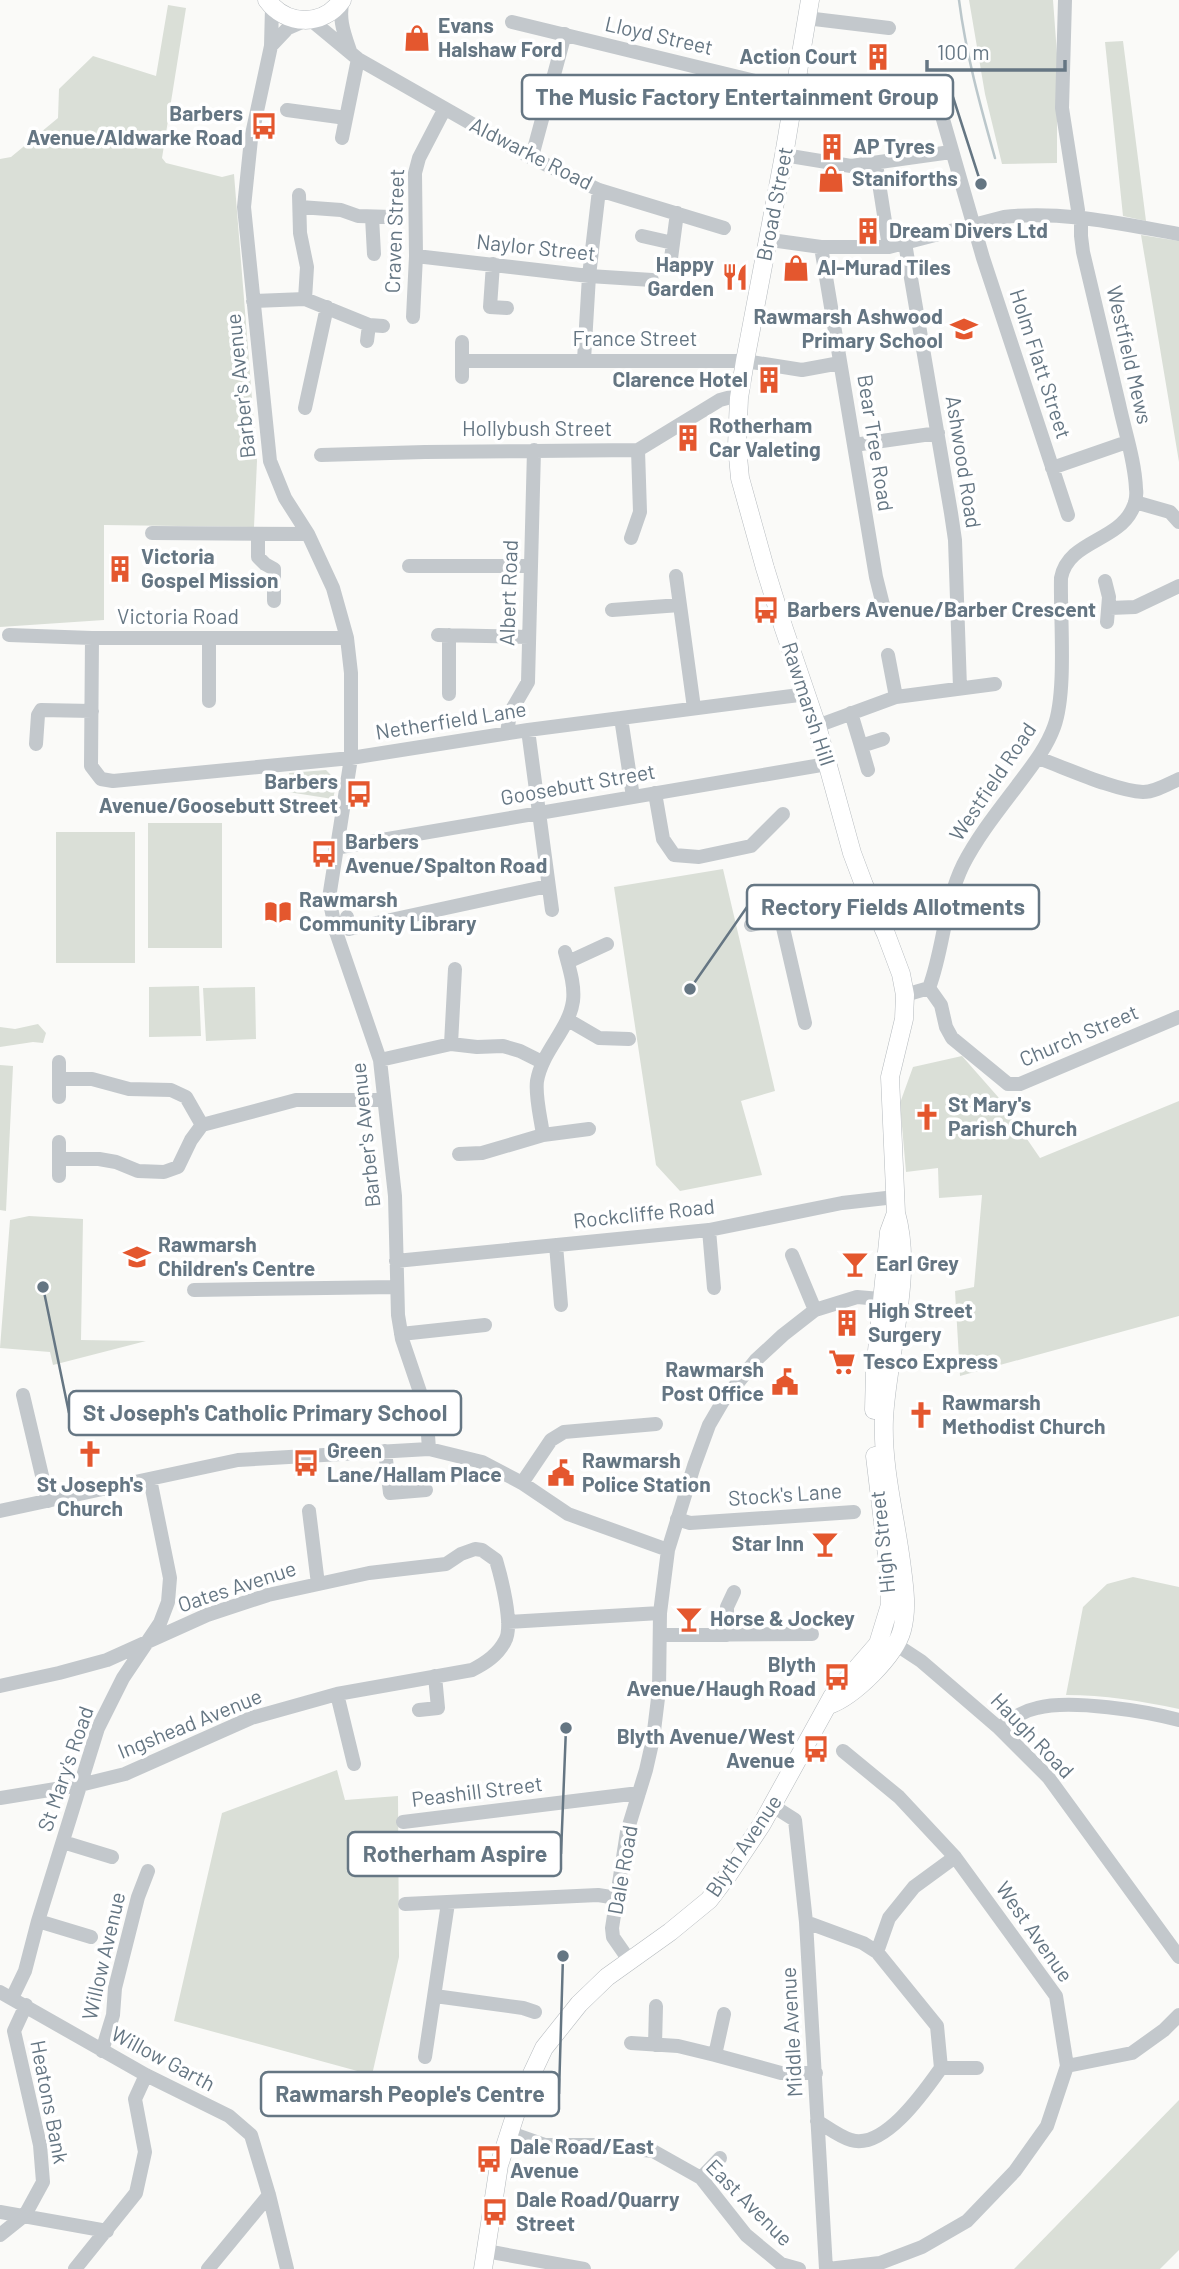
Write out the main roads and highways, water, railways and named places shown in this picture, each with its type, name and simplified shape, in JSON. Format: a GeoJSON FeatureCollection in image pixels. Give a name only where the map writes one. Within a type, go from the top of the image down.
{"type":"FeatureCollection","features":[{"type":"Feature","properties":{"kind":"main road"},"geometry":{"type":"LineString","coordinates":[[267,2],[281,14],[307,21],[330,13],[342,0]]}},
{"type":"Feature","properties":{"kind":"main road","name":"Broad Street"},"geometry":{"type":"LineString","coordinates":[[739,403],[785,155],[808,9]]}},
{"type":"Feature","properties":{"kind":"main road","name":"Rawmarsh Hill"},"geometry":{"type":"LineString","coordinates":[[739,403],[737,446],[740,478],[783,626],[817,726],[852,853],[901,974],[905,995]]}},
{"type":"Feature","properties":{"kind":"main road","name":"High Street"},"geometry":{"type":"LineString","coordinates":[[829,1705],[832,1697],[878,1644],[889,1640],[890,1580],[875,1466],[874,1420],[876,1371],[891,1300],[888,1232],[896,1205],[890,1077],[904,1019],[905,995]]}},
{"type":"Feature","properties":{"kind":"main road","name":"Blyth Avenue"},"geometry":{"type":"LineString","coordinates":[[484,2260],[499,2165],[508,2132],[544,2048],[579,2004],[629,1960],[670,1932],[709,1900],[773,1806],[829,1705]]}},
{"type":"Feature","properties":{"kind":"waterway"},"geometry":{"type":"LineString","coordinates":[[959,0],[970,60],[995,158]]}},
{"type":"Feature","properties":{"kind":"place","name":"Evans Halshaw Ford"},"geometry":{"type":"Point","coordinates":[417,38]}},
{"type":"Feature","properties":{"kind":"place","name":"Action Court"},"geometry":{"type":"Point","coordinates":[878,57]}},
{"type":"Feature","properties":{"kind":"place","name":"Barbers Avenue/Aldwarke Road"},"geometry":{"type":"Point","coordinates":[264,126]}},
{"type":"Feature","properties":{"kind":"place","name":"AP Tyres"},"geometry":{"type":"Point","coordinates":[832,147]}},
{"type":"Feature","properties":{"kind":"place","name":"Staniforths"},"geometry":{"type":"Point","coordinates":[831,179]}},
{"type":"Feature","properties":{"kind":"place","name":"The Music Factory Entertainment Group"},"geometry":{"type":"Point","coordinates":[981,184]}},
{"type":"Feature","properties":{"kind":"place","name":"Dream Divers Ltd"},"geometry":{"type":"Point","coordinates":[868,231]}},
{"type":"Feature","properties":{"kind":"place","name":"Al-Murad Tiles"},"geometry":{"type":"Point","coordinates":[796,268]}},
{"type":"Feature","properties":{"kind":"place","name":"Happy Garden"},"geometry":{"type":"Point","coordinates":[735,277]}},
{"type":"Feature","properties":{"kind":"place","name":"Rawmarsh Ashwood Primary School"},"geometry":{"type":"Point","coordinates":[964,329]}},
{"type":"Feature","properties":{"kind":"place","name":"Clarence Hotel"},"geometry":{"type":"Point","coordinates":[769,380]}},
{"type":"Feature","properties":{"kind":"place","name":"Rotherham Car Valeting"},"geometry":{"type":"Point","coordinates":[688,438]}},
{"type":"Feature","properties":{"kind":"place","name":"Victoria Gospel Mission"},"geometry":{"type":"Point","coordinates":[120,569]}},
{"type":"Feature","properties":{"kind":"place","name":"Barbers Avenue/Barber Crescent"},"geometry":{"type":"Point","coordinates":[766,610]}},
{"type":"Feature","properties":{"kind":"place","name":"Barbers Avenue/Goosebutt Street"},"geometry":{"type":"Point","coordinates":[359,794]}},
{"type":"Feature","properties":{"kind":"place","name":"Barbers Avenue/Spalton Road"},"geometry":{"type":"Point","coordinates":[324,854]}},
{"type":"Feature","properties":{"kind":"place","name":"Rawmarsh Community Library"},"geometry":{"type":"Point","coordinates":[278,912]}},
{"type":"Feature","properties":{"kind":"place","name":"Rectory Fields Allotments"},"geometry":{"type":"Point","coordinates":[690,989]}},
{"type":"Feature","properties":{"kind":"place","name":"St Mary's Parish Church"},"geometry":{"type":"Point","coordinates":[927,1117]}},
{"type":"Feature","properties":{"kind":"place","name":"Rawmarsh Children's Centre"},"geometry":{"type":"Point","coordinates":[137,1257]}},
{"type":"Feature","properties":{"kind":"place","name":"Earl Grey"},"geometry":{"type":"Point","coordinates":[855,1264]}},
{"type":"Feature","properties":{"kind":"place","name":"St Joseph's Catholic Primary School"},"geometry":{"type":"Point","coordinates":[43,1287]}},
{"type":"Feature","properties":{"kind":"place","name":"High Street Surgery"},"geometry":{"type":"Point","coordinates":[847,1323]}},
{"type":"Feature","properties":{"kind":"place","name":"Tesco Express"},"geometry":{"type":"Point","coordinates":[842,1362]}},
{"type":"Feature","properties":{"kind":"place","name":"Rawmarsh Post Office"},"geometry":{"type":"Point","coordinates":[785,1382]}},
{"type":"Feature","properties":{"kind":"place","name":"Rawmarsh Methodist Church"},"geometry":{"type":"Point","coordinates":[921,1415]}},
{"type":"Feature","properties":{"kind":"place","name":"St Joseph's Church"},"geometry":{"type":"Point","coordinates":[90,1454]}},
{"type":"Feature","properties":{"kind":"place","name":"Green Lane/Hallam Place"},"geometry":{"type":"Point","coordinates":[306,1463]}},
{"type":"Feature","properties":{"kind":"place","name":"Rawmarsh Police Station"},"geometry":{"type":"Point","coordinates":[561,1473]}},
{"type":"Feature","properties":{"kind":"place","name":"Star Inn"},"geometry":{"type":"Point","coordinates":[825,1544]}},
{"type":"Feature","properties":{"kind":"place","name":"Horse & Jockey"},"geometry":{"type":"Point","coordinates":[689,1619]}},
{"type":"Feature","properties":{"kind":"place","name":"Blyth Avenue/Haugh Road"},"geometry":{"type":"Point","coordinates":[837,1677]}},
{"type":"Feature","properties":{"kind":"place","name":"Rotherham Aspire"},"geometry":{"type":"Point","coordinates":[566,1728]}},
{"type":"Feature","properties":{"kind":"place","name":"Blyth Avenue/West Avenue"},"geometry":{"type":"Point","coordinates":[816,1749]}},
{"type":"Feature","properties":{"kind":"place","name":"Rawmarsh People's Centre"},"geometry":{"type":"Point","coordinates":[563,1956]}},
{"type":"Feature","properties":{"kind":"place","name":"Dale Road/East Avenue"},"geometry":{"type":"Point","coordinates":[489,2159]}},
{"type":"Feature","properties":{"kind":"place","name":"Dale Road/Quarry Street"},"geometry":{"type":"Point","coordinates":[495,2212]}}]}
